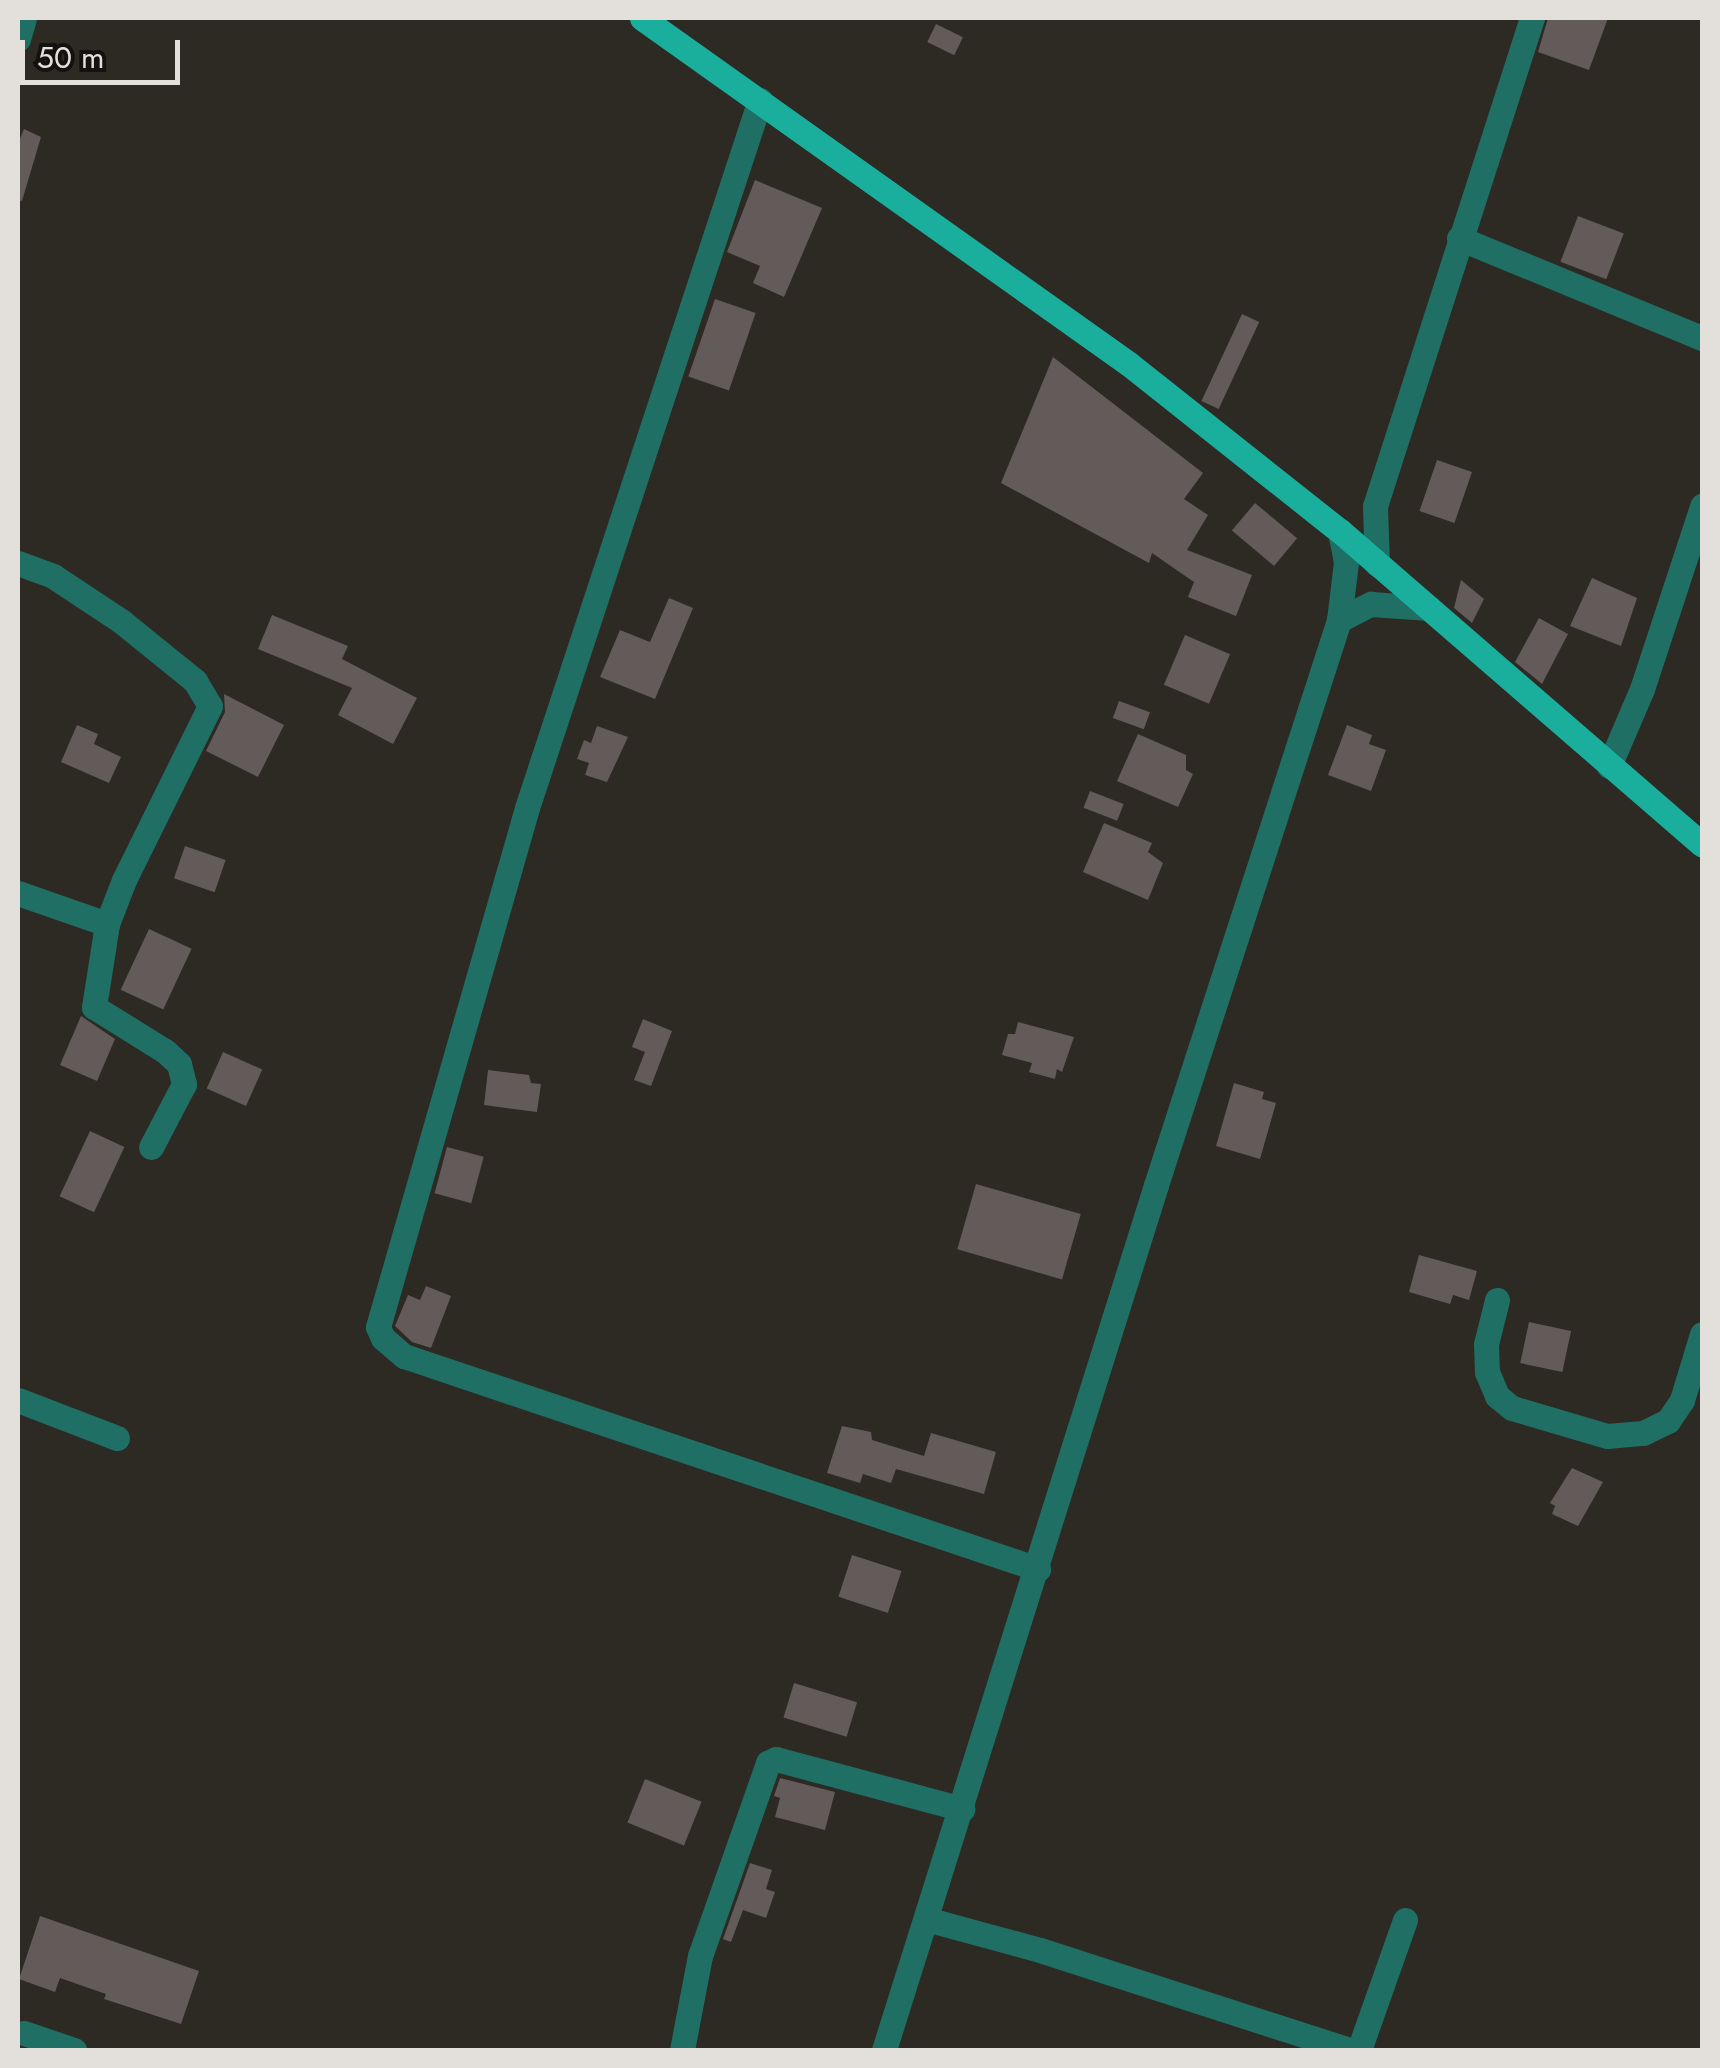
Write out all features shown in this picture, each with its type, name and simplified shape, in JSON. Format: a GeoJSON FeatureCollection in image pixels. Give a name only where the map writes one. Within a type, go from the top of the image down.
{"type":"FeatureCollection","features":[{"type":"Feature","properties":{"kind":"main road"},"geometry":{"type":"LineString","coordinates":[[642,18],[1046,301],[1340,531],[1702,845]]}},
{"type":"Feature","properties":{"kind":"street"},"geometry":{"type":"LineString","coordinates":[[18,38],[24,18]]}},
{"type":"Feature","properties":{"kind":"street"},"geometry":{"type":"LineString","coordinates":[[1378,564],[1375,506],[1458,238],[1532,18]]}},
{"type":"Feature","properties":{"kind":"street"},"geometry":{"type":"LineString","coordinates":[[760,100],[528,808],[378,1327],[383,1338],[404,1356],[1038,1569]]}},
{"type":"Feature","properties":{"kind":"street"},"geometry":{"type":"LineString","coordinates":[[1458,238],[1702,338]]}},
{"type":"Feature","properties":{"kind":"street"},"geometry":{"type":"LineString","coordinates":[[1610,766],[1642,689],[1702,506]]}},
{"type":"Feature","properties":{"kind":"street"},"geometry":{"type":"LineString","coordinates":[[884,2050],[1162,1166],[1339,620],[1346,562],[1340,531]]}},
{"type":"Feature","properties":{"kind":"street"},"geometry":{"type":"LineString","coordinates":[[18,563],[53,576],[122,621],[208,696],[208,713],[124,880],[107,924],[94,1007],[180,1064],[184,1084],[151,1148]]}},
{"type":"Feature","properties":{"kind":"street"},"geometry":{"type":"LineString","coordinates":[[1339,620],[1371,604],[1428,608]]}},
{"type":"Feature","properties":{"kind":"street"},"geometry":{"type":"LineString","coordinates":[[18,893],[107,924]]}},
{"type":"Feature","properties":{"kind":"street"},"geometry":{"type":"LineString","coordinates":[[1496,1300],[1486,1344],[1487,1372],[1497,1396],[1512,1408],[1608,1436],[1643,1434],[1668,1421],[1682,1400],[1702,1334]]}},
{"type":"Feature","properties":{"kind":"street"},"geometry":{"type":"LineString","coordinates":[[18,1400],[117,1438]]}},
{"type":"Feature","properties":{"kind":"street"},"geometry":{"type":"LineString","coordinates":[[682,2050],[700,1956],[760,1776],[768,1763],[776,1759],[962,1809]]}},
{"type":"Feature","properties":{"kind":"street"},"geometry":{"type":"LineString","coordinates":[[926,1919],[1040,1950],[1350,2050]]}},
{"type":"Feature","properties":{"kind":"street"},"geometry":{"type":"LineString","coordinates":[[1359,2050],[1405,1920]]}},
{"type":"Feature","properties":{"kind":"street"},"geometry":{"type":"LineString","coordinates":[[24,2033],[74,2050]]}},
{"type":"Feature","properties":{"kind":"building"},"geometry":{"type":"Polygon","coordinates":[[[1548,18],[1608,18],[1589,70],[1538,52],[1548,18]]]}},
{"type":"Feature","properties":{"kind":"building"},"geometry":{"type":"Polygon","coordinates":[[[936,24],[963,37],[954,55],[927,42],[936,24]]]}},
{"type":"Feature","properties":{"kind":"building"},"geometry":{"type":"Polygon","coordinates":[[[24,129],[41,137],[22,201],[18,200],[18,143],[24,129]]]}},
{"type":"Feature","properties":{"kind":"building"},"geometry":{"type":"Polygon","coordinates":[[[755,180],[822,208],[784,297],[753,283],[760,266],[727,252],[755,180]]]}},
{"type":"Feature","properties":{"kind":"building"},"geometry":{"type":"Polygon","coordinates":[[[1578,216],[1624,234],[1606,279],[1560,262],[1578,216]]]}},
{"type":"Feature","properties":{"kind":"building"},"geometry":{"type":"Polygon","coordinates":[[[715,299],[756,313],[729,391],[688,377],[715,299]]]}},
{"type":"Feature","properties":{"kind":"building"},"geometry":{"type":"Polygon","coordinates":[[[1242,314],[1259,322],[1219,409],[1201,401],[1242,314]]]}},
{"type":"Feature","properties":{"kind":"building"},"geometry":{"type":"Polygon","coordinates":[[[1053,357],[1203,473],[1184,499],[1208,515],[1187,550],[1252,575],[1236,616],[1188,597],[1194,582],[1152,553],[1149,563],[1001,483],[1053,357]]]}},
{"type":"Feature","properties":{"kind":"building"},"geometry":{"type":"Polygon","coordinates":[[[1437,460],[1472,472],[1454,523],[1419,511],[1437,460]]]}},
{"type":"Feature","properties":{"kind":"building"},"geometry":{"type":"Polygon","coordinates":[[[1255,503],[1297,538],[1274,566],[1232,531],[1255,503]]]}},
{"type":"Feature","properties":{"kind":"building"},"geometry":{"type":"Polygon","coordinates":[[[1592,578],[1637,598],[1621,646],[1570,626],[1592,578]]]}},
{"type":"Feature","properties":{"kind":"building"},"geometry":{"type":"Polygon","coordinates":[[[1461,580],[1484,599],[1472,623],[1454,608],[1461,580]]]}},
{"type":"Feature","properties":{"kind":"building"},"geometry":{"type":"Polygon","coordinates":[[[669,598],[693,608],[655,699],[600,677],[620,630],[650,642],[669,598]]]}},
{"type":"Feature","properties":{"kind":"building"},"geometry":{"type":"Polygon","coordinates":[[[272,615],[348,646],[342,659],[417,698],[393,744],[338,715],[352,688],[258,649],[272,615]]]}},
{"type":"Feature","properties":{"kind":"building"},"geometry":{"type":"Polygon","coordinates":[[[1539,618],[1568,634],[1542,684],[1515,662],[1539,618]]]}},
{"type":"Feature","properties":{"kind":"building"},"geometry":{"type":"Polygon","coordinates":[[[1185,635],[1230,654],[1209,704],[1164,685],[1185,635]]]}},
{"type":"Feature","properties":{"kind":"building"},"geometry":{"type":"Polygon","coordinates":[[[224,694],[284,725],[258,777],[206,751],[225,712],[224,694]]]}},
{"type":"Feature","properties":{"kind":"building"},"geometry":{"type":"Polygon","coordinates":[[[1119,701],[1150,712],[1144,729],[1113,718],[1119,701]]]}},
{"type":"Feature","properties":{"kind":"building"},"geometry":{"type":"Polygon","coordinates":[[[77,725],[98,734],[94,744],[121,757],[109,783],[61,762],[77,725]]]}},
{"type":"Feature","properties":{"kind":"building"},"geometry":{"type":"Polygon","coordinates":[[[1347,725],[1372,735],[1369,744],[1386,750],[1371,791],[1328,775],[1347,725]]]}},
{"type":"Feature","properties":{"kind":"building"},"geometry":{"type":"Polygon","coordinates":[[[597,726],[628,737],[607,782],[585,775],[589,763],[577,759],[584,740],[591,743],[597,726]]]}},
{"type":"Feature","properties":{"kind":"building"},"geometry":{"type":"Polygon","coordinates":[[[1138,734],[1186,755],[1186,770],[1193,774],[1178,807],[1117,781],[1138,734]]]}},
{"type":"Feature","properties":{"kind":"building"},"geometry":{"type":"Polygon","coordinates":[[[1090,791],[1124,804],[1117,821],[1084,808],[1090,791]]]}},
{"type":"Feature","properties":{"kind":"building"},"geometry":{"type":"Polygon","coordinates":[[[1104,823],[1152,843],[1148,852],[1163,863],[1148,900],[1083,872],[1104,823]]]}},
{"type":"Feature","properties":{"kind":"building"},"geometry":{"type":"Polygon","coordinates":[[[185,846],[226,860],[215,892],[174,878],[185,846]]]}},
{"type":"Feature","properties":{"kind":"building"},"geometry":{"type":"Polygon","coordinates":[[[149,929],[192,949],[163,1010],[121,990],[149,929]]]}},
{"type":"Feature","properties":{"kind":"building"},"geometry":{"type":"Polygon","coordinates":[[[81,1016],[115,1039],[97,1081],[60,1065],[81,1016]]]}},
{"type":"Feature","properties":{"kind":"building"},"geometry":{"type":"Polygon","coordinates":[[[643,1019],[672,1031],[651,1086],[634,1080],[645,1052],[632,1047],[643,1019]]]}},
{"type":"Feature","properties":{"kind":"building"},"geometry":{"type":"Polygon","coordinates":[[[1018,1022],[1074,1037],[1062,1072],[1057,1069],[1055,1079],[1029,1072],[1032,1063],[1002,1055],[1008,1034],[1015,1034],[1018,1022]]]}},
{"type":"Feature","properties":{"kind":"building"},"geometry":{"type":"Polygon","coordinates":[[[223,1052],[262,1069],[246,1106],[207,1089],[223,1052]]]}},
{"type":"Feature","properties":{"kind":"building"},"geometry":{"type":"Polygon","coordinates":[[[488,1070],[529,1075],[531,1083],[541,1084],[537,1112],[484,1105],[488,1070]]]}},
{"type":"Feature","properties":{"kind":"building"},"geometry":{"type":"Polygon","coordinates":[[[1234,1083],[1264,1092],[1262,1099],[1276,1103],[1260,1159],[1216,1146],[1234,1083]]]}},
{"type":"Feature","properties":{"kind":"building"},"geometry":{"type":"Polygon","coordinates":[[[90,1131],[124,1147],[94,1212],[60,1196],[90,1131]]]}},
{"type":"Feature","properties":{"kind":"building"},"geometry":{"type":"Polygon","coordinates":[[[447,1147],[484,1157],[471,1203],[435,1193],[447,1147]]]}},
{"type":"Feature","properties":{"kind":"building"},"geometry":{"type":"Polygon","coordinates":[[[976,1184],[1081,1214],[1062,1279],[957,1249],[976,1184]]]}},
{"type":"Feature","properties":{"kind":"building"},"geometry":{"type":"Polygon","coordinates":[[[1419,1255],[1477,1271],[1469,1300],[1453,1295],[1450,1304],[1409,1292],[1419,1255]]]}},
{"type":"Feature","properties":{"kind":"building"},"geometry":{"type":"Polygon","coordinates":[[[426,1286],[451,1296],[431,1348],[412,1342],[395,1326],[408,1295],[420,1300],[426,1286]]]}},
{"type":"Feature","properties":{"kind":"building"},"geometry":{"type":"Polygon","coordinates":[[[1529,1322],[1571,1331],[1562,1372],[1520,1363],[1529,1322]]]}},
{"type":"Feature","properties":{"kind":"building"},"geometry":{"type":"Polygon","coordinates":[[[842,1426],[871,1432],[872,1440],[924,1456],[931,1433],[996,1452],[984,1494],[896,1469],[891,1483],[863,1474],[860,1483],[827,1473],[842,1426]]]}},
{"type":"Feature","properties":{"kind":"building"},"geometry":{"type":"Polygon","coordinates":[[[1572,1468],[1603,1482],[1578,1526],[1552,1514],[1555,1506],[1550,1503],[1572,1468]]]}},
{"type":"Feature","properties":{"kind":"building"},"geometry":{"type":"Polygon","coordinates":[[[852,1555],[901,1571],[888,1613],[838,1597],[852,1555]]]}},
{"type":"Feature","properties":{"kind":"building"},"geometry":{"type":"Polygon","coordinates":[[[794,1683],[857,1702],[847,1737],[783,1717],[794,1683]]]}},
{"type":"Feature","properties":{"kind":"building"},"geometry":{"type":"Polygon","coordinates":[[[780,1778],[835,1792],[825,1830],[775,1817],[780,1798],[774,1796],[780,1778]]]}},
{"type":"Feature","properties":{"kind":"building"},"geometry":{"type":"Polygon","coordinates":[[[645,1779],[702,1802],[684,1845],[627,1823],[645,1779]]]}},
{"type":"Feature","properties":{"kind":"building"},"geometry":{"type":"Polygon","coordinates":[[[750,1863],[772,1870],[766,1889],[775,1892],[766,1918],[743,1910],[731,1942],[723,1939],[750,1863]]]}},
{"type":"Feature","properties":{"kind":"building"},"geometry":{"type":"Polygon","coordinates":[[[40,1916],[199,1971],[181,2024],[104,1999],[106,1994],[60,1978],[55,1992],[19,1979],[40,1916]]]}}]}
